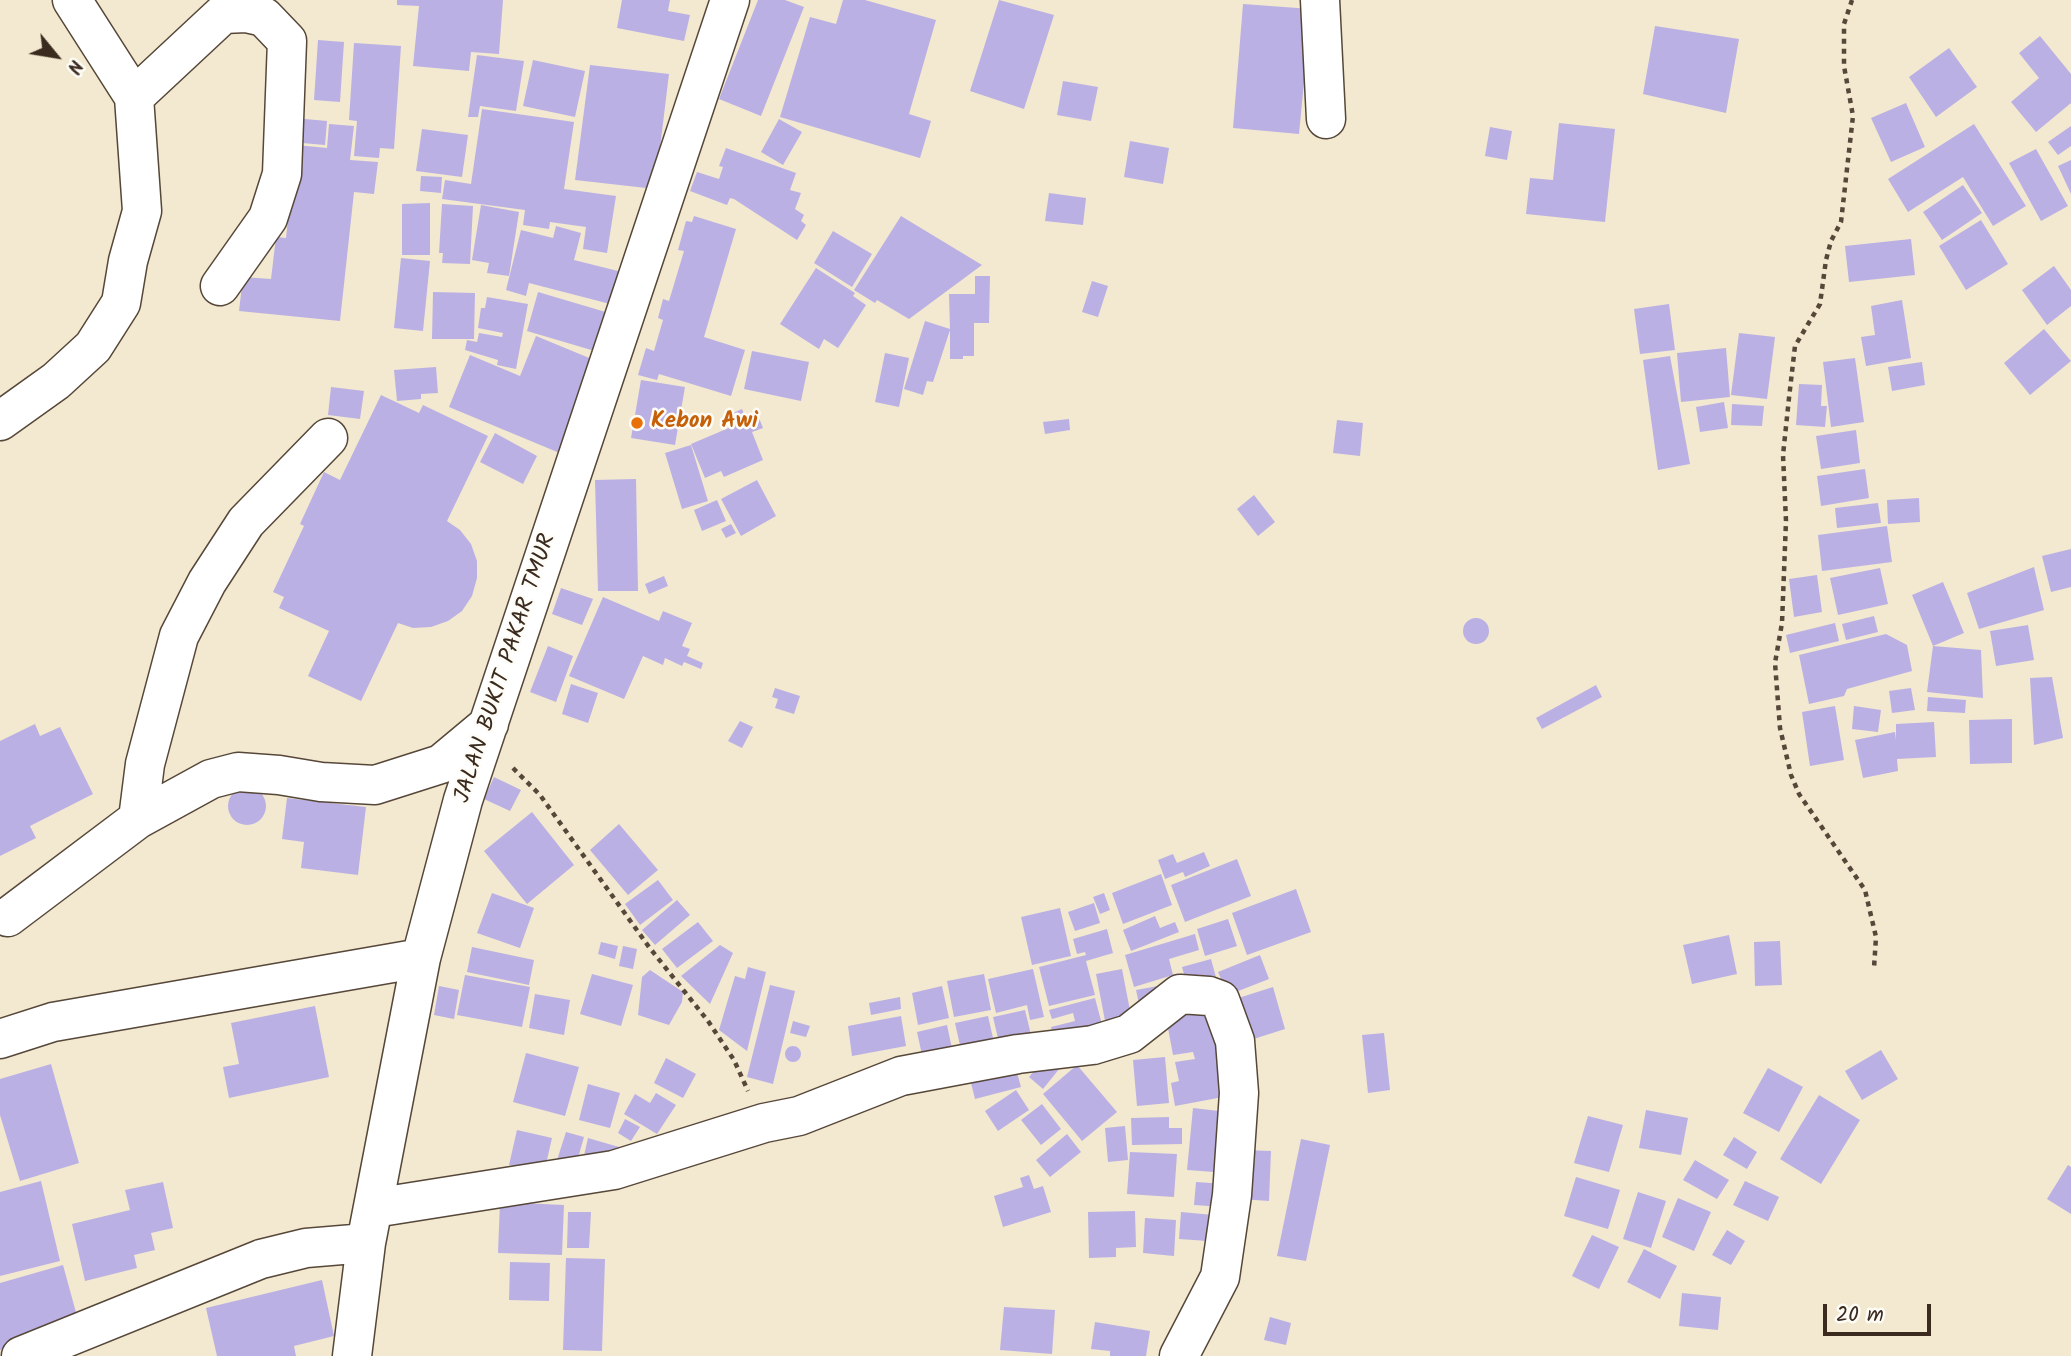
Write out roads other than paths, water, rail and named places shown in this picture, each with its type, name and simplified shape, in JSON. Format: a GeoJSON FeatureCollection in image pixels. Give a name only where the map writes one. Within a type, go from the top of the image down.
{"type":"FeatureCollection","features":[{"type":"Feature","properties":{"kind":"street"},"geometry":{"type":"LineString","coordinates":[[0,421],[56,381],[93,347],[121,303],[128,261],[142,211],[134,97],[72,0]]}},
{"type":"Feature","properties":{"kind":"street","name":"JALAN BUKIT PAKAR TMUR"},"geometry":{"type":"LineString","coordinates":[[352,1356],[370,1226],[421,958],[464,800],[730,0]]}},
{"type":"Feature","properties":{"kind":"street"},"geometry":{"type":"LineString","coordinates":[[1320,0],[1326,119]]}},
{"type":"Feature","properties":{"kind":"street"},"geometry":{"type":"LineString","coordinates":[[134,97],[223,14],[246,13],[264,17],[287,41],[282,174],[268,218],[220,286]]}},
{"type":"Feature","properties":{"kind":"street"},"geometry":{"type":"LineString","coordinates":[[138,819],[145,764],[180,636],[207,582],[246,522],[328,438]]}},
{"type":"Feature","properties":{"kind":"street"},"geometry":{"type":"LineString","coordinates":[[8,917],[138,819],[211,779],[238,772],[321,782],[375,785],[441,764],[486,732]]}},
{"type":"Feature","properties":{"kind":"street"},"geometry":{"type":"LineString","coordinates":[[0,1039],[54,1022],[421,958]]}},
{"type":"Feature","properties":{"kind":"street"},"geometry":{"type":"LineString","coordinates":[[21,1356],[261,1259],[306,1248],[370,1226],[614,1170],[764,1123],[799,1116],[901,1076],[1018,1054],[1093,1045],[1129,1034],[1180,994],[1209,996],[1220,1000],[1235,1041],[1239,1093],[1232,1195],[1220,1278],[1179,1356]]}},
{"type":"Feature","properties":{"kind":"place","name":"Kebon Awi"},"geometry":{"type":"Point","coordinates":[637,423]}}]}
